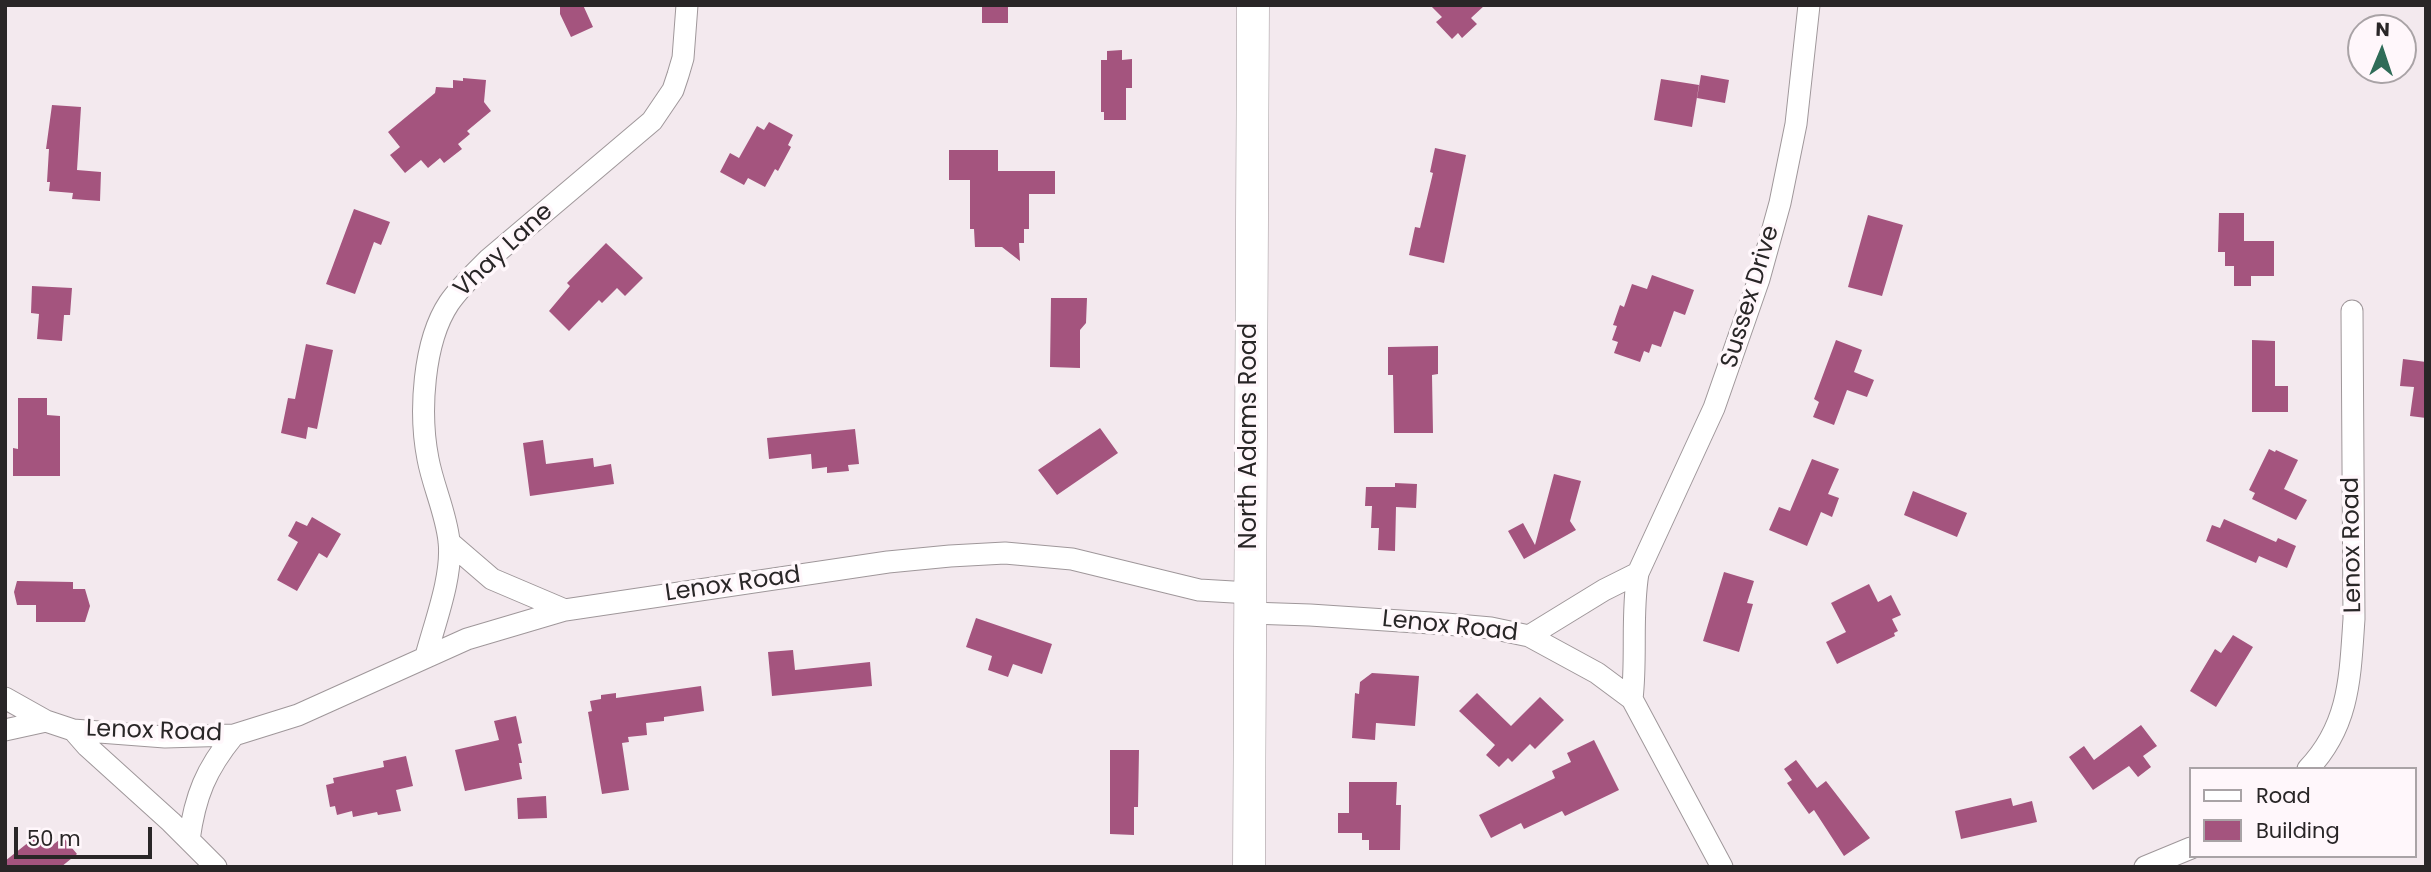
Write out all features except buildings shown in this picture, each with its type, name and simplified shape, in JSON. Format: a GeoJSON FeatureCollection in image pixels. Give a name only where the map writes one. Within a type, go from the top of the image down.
{"type":"FeatureCollection","features":[{"type":"Feature","properties":{"kind":"street","name":"Vhay Lane"},"geometry":{"type":"LineString","coordinates":[[426,656],[448,572],[449,542],[425,437],[426,379],[431,347],[439,323],[457,293],[489,260],[652,121],[673,90],[678,75],[684,49],[687,5]]}},
{"type":"Feature","properties":{"kind":"street","name":"North Adams Road"},"geometry":{"type":"LineString","coordinates":[[1249,867],[1253,5]]}},
{"type":"Feature","properties":{"kind":"street","name":"Sussex Drive"},"geometry":{"type":"LineString","coordinates":[[1632,699],[1636,670],[1633,603],[1638,573],[1714,408],[1759,279],[1780,203],[1796,124],[1809,5]]}},
{"type":"Feature","properties":{"kind":"street","name":"Lenox Road"},"geometry":{"type":"LineString","coordinates":[[2309,767],[2330,738],[2344,711],[2351,664],[2354,619],[2352,311]]}},
{"type":"Feature","properties":{"kind":"street"},"geometry":{"type":"LineString","coordinates":[[449,542],[492,579],[565,610]]}},
{"type":"Feature","properties":{"kind":"street","name":"Lenox Road"},"geometry":{"type":"LineString","coordinates":[[73,730],[165,737],[234,735],[298,715],[426,656],[510,625],[565,610],[888,562],[979,553],[1072,559],[1310,615],[1491,628],[1529,636],[1597,673],[1632,699]]}},
{"type":"Feature","properties":{"kind":"street"},"geometry":{"type":"LineString","coordinates":[[1529,636],[1638,573]]}},
{"type":"Feature","properties":{"kind":"street"},"geometry":{"type":"LineString","coordinates":[[5,698],[46,721],[73,730],[216,867]]}},
{"type":"Feature","properties":{"kind":"street"},"geometry":{"type":"LineString","coordinates":[[1632,699],[1722,867]]}},
{"type":"Feature","properties":{"kind":"street"},"geometry":{"type":"LineString","coordinates":[[5,730],[46,721]]}},
{"type":"Feature","properties":{"kind":"street","name":"Lenox Road"},"geometry":{"type":"LineString","coordinates":[[189,839],[192,816],[203,781],[211,765],[234,735]]}},
{"type":"Feature","properties":{"kind":"street"},"geometry":{"type":"LineString","coordinates":[[2145,867],[2190,848]]}}]}
